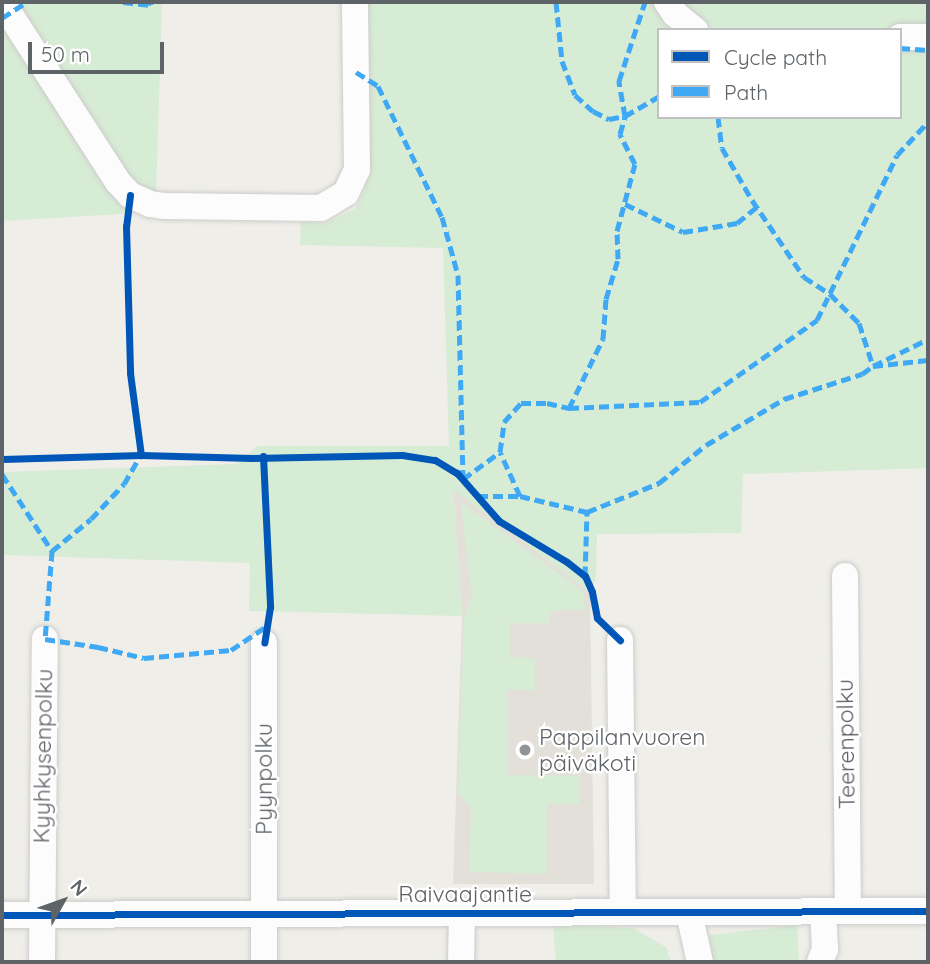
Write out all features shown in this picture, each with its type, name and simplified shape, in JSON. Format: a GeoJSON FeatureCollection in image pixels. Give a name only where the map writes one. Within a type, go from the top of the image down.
{"type":"FeatureCollection","features":[{"type":"Feature","properties":{"kind":"street"},"geometry":{"type":"LineString","coordinates":[[2,2],[118,182],[130,195],[150,204],[165,206],[321,208],[346,193],[357,170],[355,2]]}},
{"type":"Feature","properties":{"kind":"street"},"geometry":{"type":"LineString","coordinates":[[667,2],[675,14],[692,28]]}},
{"type":"Feature","properties":{"kind":"street"},"geometry":{"type":"LineString","coordinates":[[902,37],[928,37]]}},
{"type":"Feature","properties":{"kind":"street","name":"Teerenpolku"},"geometry":{"type":"LineString","coordinates":[[820,962],[835,911],[845,576]]}},
{"type":"Feature","properties":{"kind":"street","name":"Kyyhkysenpolku"},"geometry":{"type":"LineString","coordinates":[[42,962],[45,639]]}},
{"type":"Feature","properties":{"kind":"street"},"geometry":{"type":"LineString","coordinates":[[620,640],[623,912]]}},
{"type":"Feature","properties":{"kind":"street","name":"Pyynpolku"},"geometry":{"type":"LineString","coordinates":[[264,643],[264,962]]}},
{"type":"Feature","properties":{"kind":"street","name":"Raivaajantie"},"geometry":{"type":"LineString","coordinates":[[2,915],[928,911]]}},
{"type":"Feature","properties":{"kind":"street"},"geometry":{"type":"LineString","coordinates":[[461,962],[462,913]]}},
{"type":"Feature","properties":{"kind":"street"},"geometry":{"type":"LineString","coordinates":[[689,913],[699,962]]}},
{"type":"Feature","properties":{"kind":"shaded area","name":"Pappilanvuoren päiväkoti"},"geometry":{"type":"Polygon","coordinates":[[[453,488],[590,592],[594,884],[453,884],[462,616],[453,488]]]}},
{"type":"Feature","properties":{"kind":"green space"},"geometry":{"type":"Polygon","coordinates":[[[2,2],[162,2],[156,193],[121,214],[2,221],[2,2]]]}},
{"type":"Feature","properties":{"kind":"green space"},"geometry":{"type":"Polygon","coordinates":[[[356,2],[928,2],[928,468],[743,474],[741,533],[597,534],[596,579],[590,592],[453,489],[462,616],[249,611],[250,563],[2,555],[2,472],[236,464],[258,446],[449,446],[443,248],[300,245],[301,222],[326,223],[355,209],[366,187],[344,178],[356,2]]]}},
{"type":"Feature","properties":{"kind":"green space"},"geometry":{"type":"Polygon","coordinates":[[[461,502],[584,592],[585,609],[550,611],[550,623],[509,623],[509,657],[535,658],[535,690],[508,690],[508,775],[580,776],[579,804],[547,804],[547,874],[469,872],[471,809],[458,791],[464,617],[472,598],[461,502]]]}},
{"type":"Feature","properties":{"kind":"green space"},"geometry":{"type":"Polygon","coordinates":[[[553,925],[633,928],[666,947],[671,962],[556,962],[553,925]]]}},
{"type":"Feature","properties":{"kind":"green space"},"geometry":{"type":"Polygon","coordinates":[[[797,925],[799,962],[711,962],[710,935],[797,925]]]}},
{"type":"Feature","properties":{"kind":"marked path"},"geometry":{"type":"LineString","coordinates":[[2,18],[27,2]]}},
{"type":"Feature","properties":{"kind":"marked path"},"geometry":{"type":"LineString","coordinates":[[123,2],[151,5],[150,2]]}},
{"type":"Feature","properties":{"kind":"marked path"},"geometry":{"type":"LineString","coordinates":[[556,2],[562,61],[575,95],[593,111],[609,119],[625,116],[657,97]]}},
{"type":"Feature","properties":{"kind":"marked path"},"geometry":{"type":"LineString","coordinates":[[569,408],[603,339],[606,299],[618,259],[617,231],[635,164],[620,134],[625,116],[619,81],[645,2]]}},
{"type":"Feature","properties":{"kind":"marked path"},"geometry":{"type":"LineString","coordinates":[[902,48],[928,50]]}},
{"type":"Feature","properties":{"kind":"marked path"},"geometry":{"type":"LineString","coordinates":[[356,72],[378,86],[442,217],[458,275],[463,479]]}},
{"type":"Feature","properties":{"kind":"marked path"},"geometry":{"type":"LineString","coordinates":[[718,119],[722,148],[752,200],[804,277],[830,294],[859,323],[873,366],[928,339]]}},
{"type":"Feature","properties":{"kind":"marked path"},"geometry":{"type":"LineString","coordinates":[[520,496],[500,452],[504,422],[521,403],[547,403],[569,408],[700,402],[817,320],[897,155],[928,122]]}},
{"type":"Feature","properties":{"kind":"marked path"},"geometry":{"type":"LineString","coordinates":[[625,204],[683,232],[737,223],[757,207]]}},
{"type":"Feature","properties":{"kind":"marked path"},"geometry":{"type":"LineString","coordinates":[[478,496],[520,496],[587,512],[659,483],[706,445],[784,399],[862,374],[873,366],[928,360]]}},
{"type":"Feature","properties":{"kind":"marked path"},"geometry":{"type":"LineString","coordinates":[[463,479],[500,452]]}},
{"type":"Feature","properties":{"kind":"marked path"},"geometry":{"type":"LineString","coordinates":[[52,551],[91,519],[124,484],[141,455]]}},
{"type":"Feature","properties":{"kind":"marked path"},"geometry":{"type":"LineString","coordinates":[[2,474],[52,551],[45,639],[98,647],[144,658],[231,650],[267,626]]}},
{"type":"Feature","properties":{"kind":"marked path"},"geometry":{"type":"LineString","coordinates":[[585,576],[587,512]]}},
{"type":"Feature","properties":{"kind":"cycle path"},"geometry":{"type":"LineString","coordinates":[[130,195],[126,226],[130,373],[141,455]]}},
{"type":"Feature","properties":{"kind":"cycle path"},"geometry":{"type":"LineString","coordinates":[[2,459],[141,455],[252,458],[402,455],[435,460],[457,473],[499,521],[585,576],[592,592],[597,618],[620,640]]}},
{"type":"Feature","properties":{"kind":"cycle path"},"geometry":{"type":"LineString","coordinates":[[263,456],[270,607],[264,643]]}},
{"type":"Feature","properties":{"kind":"cycle path"},"geometry":{"type":"LineString","coordinates":[[2,915],[928,911]]}},
{"type":"Feature","properties":{"kind":"place","name":"Pappilanvuoren päiväkoti"},"geometry":{"type":"Point","coordinates":[525,750]}}]}
